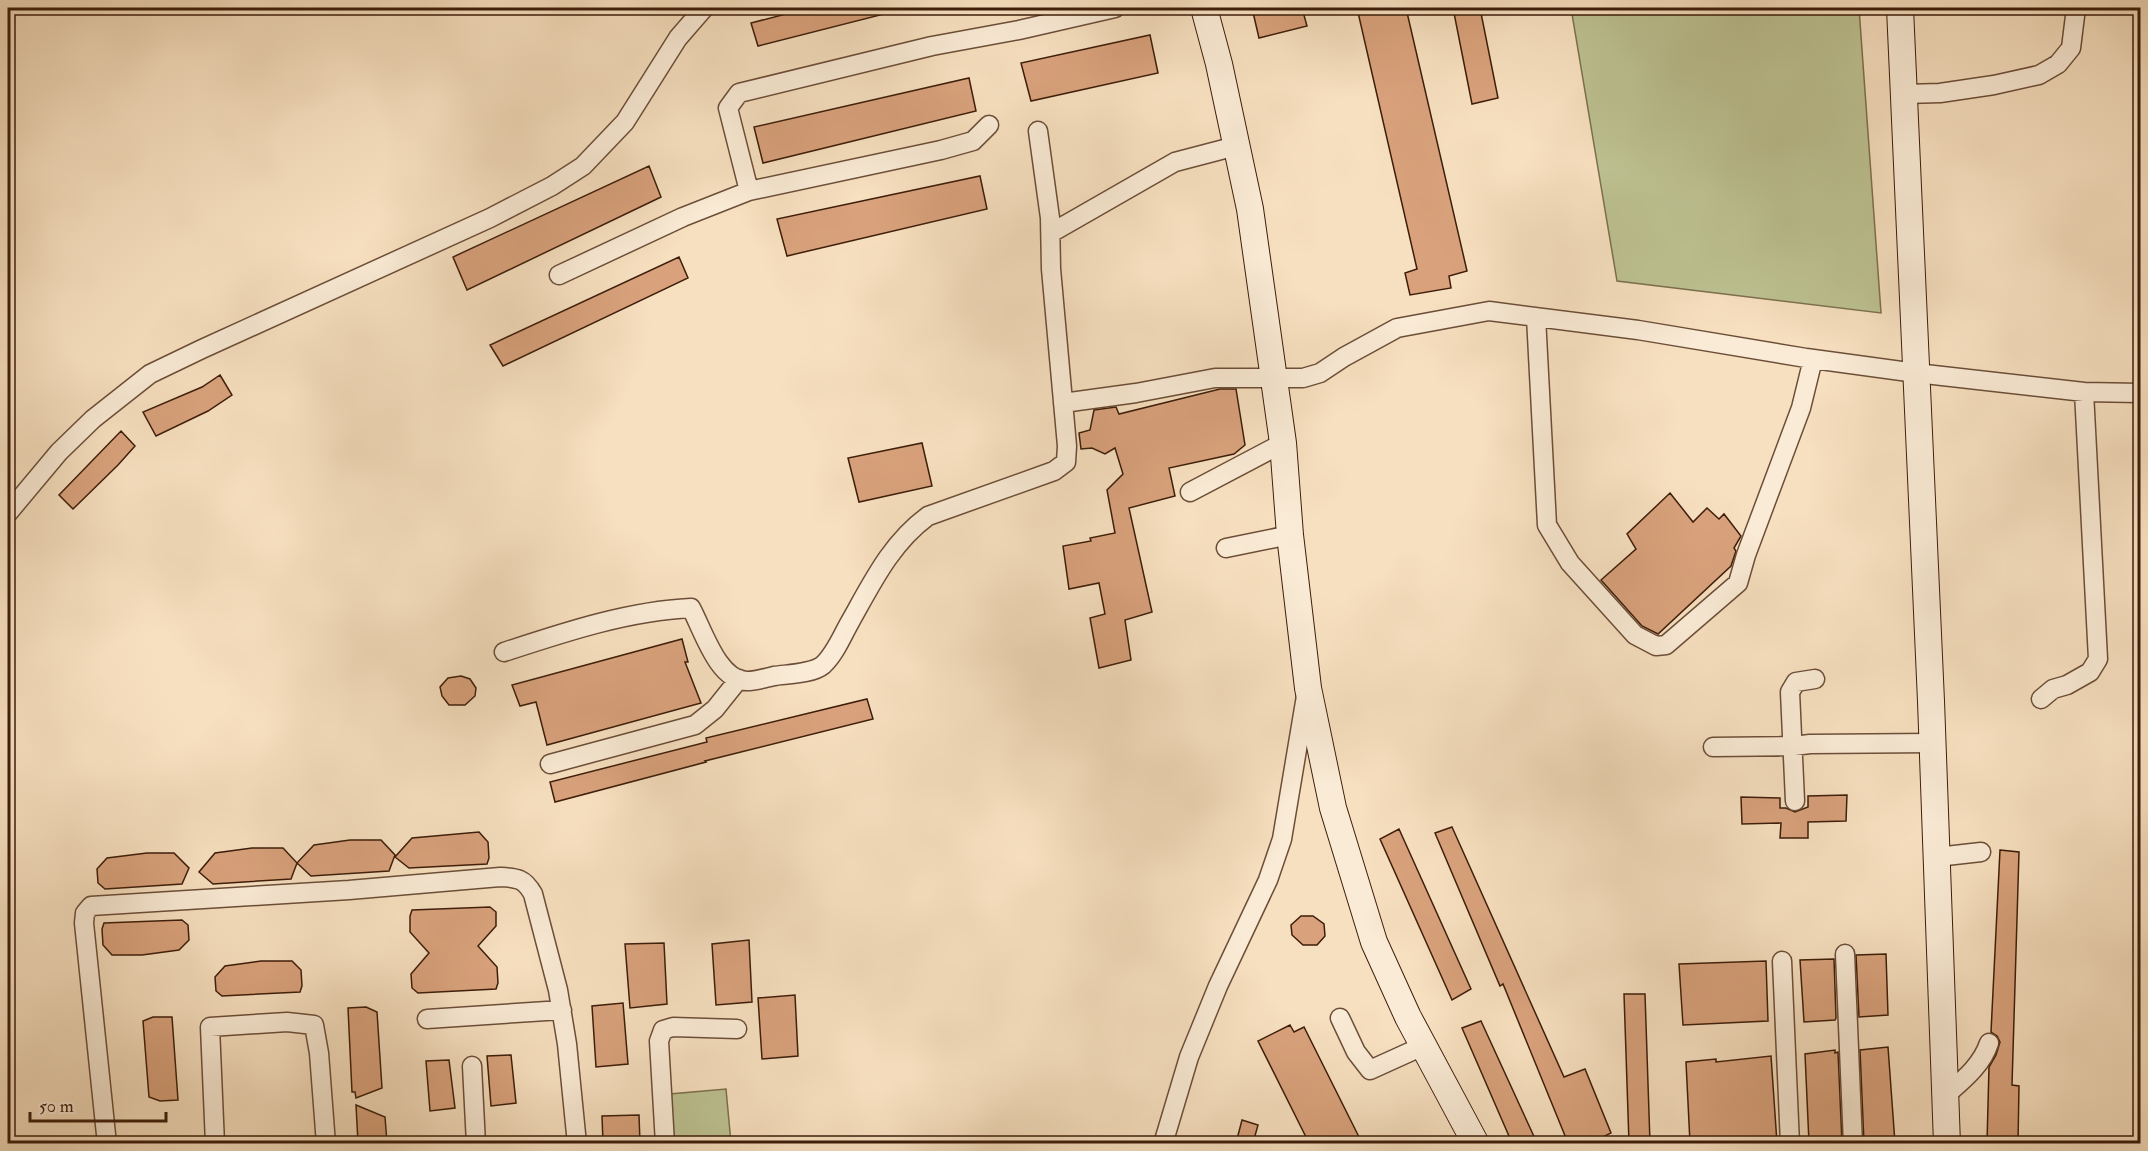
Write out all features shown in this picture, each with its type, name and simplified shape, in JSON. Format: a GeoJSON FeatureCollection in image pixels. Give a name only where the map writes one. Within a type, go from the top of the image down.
{"type":"FeatureCollection","features":[{"type":"Feature","properties":{"kind":"street"},"geometry":{"type":"LineString","coordinates":[[8,513],[59,452],[93,419],[150,374],[490,218],[552,186],[583,166],[625,122],[660,70],[678,38],[704,8]]}},
{"type":"Feature","properties":{"kind":"street"},"geometry":{"type":"LineString","coordinates":[[748,191],[728,108],[739,93],[932,46],[1019,30],[1115,8]]}},
{"type":"Feature","properties":{"kind":"street"},"geometry":{"type":"LineString","coordinates":[[1204,8],[1219,64],[1250,209],[1283,443],[1290,535],[1308,688],[1333,808],[1374,942],[1423,1046],[1476,1143]]}},
{"type":"Feature","properties":{"kind":"street"},"geometry":{"type":"LineString","coordinates":[[1900,8],[1933,743],[1947,1143]]}},
{"type":"Feature","properties":{"kind":"street"},"geometry":{"type":"LineString","coordinates":[[1905,94],[1940,93],[2039,75],[2058,64],[2071,48],[2076,8]]}},
{"type":"Feature","properties":{"kind":"street"},"geometry":{"type":"LineString","coordinates":[[558,275],[683,217],[748,191],[941,150],[973,141],[989,125]]}},
{"type":"Feature","properties":{"kind":"street"},"geometry":{"type":"LineString","coordinates":[[504,652],[571,630],[666,609],[691,608],[719,664],[732,677],[746,681],[806,671],[822,666],[836,649],[874,577],[913,527],[928,516],[1054,471],[1066,462],[1067,446],[1051,269],[1050,218],[1038,131]]}},
{"type":"Feature","properties":{"kind":"street"},"geometry":{"type":"LineString","coordinates":[[1051,233],[1175,162],[1236,146]]}},
{"type":"Feature","properties":{"kind":"street"},"geometry":{"type":"LineString","coordinates":[[1063,403],[1136,393],[1215,378],[1303,378],[1320,373],[1397,328],[1489,311],[1638,330],[1813,359],[1916,373],[2084,392],[2140,393]]}},
{"type":"Feature","properties":{"kind":"street"},"geometry":{"type":"LineString","coordinates":[[1536,317],[1547,525],[1570,563],[1635,635],[1656,646],[1666,645],[1738,583],[1746,555],[1801,408],[1813,359]]}},
{"type":"Feature","properties":{"kind":"street"},"geometry":{"type":"LineString","coordinates":[[2041,699],[2053,689],[2067,685],[2090,672],[2098,659],[2084,392]]}},
{"type":"Feature","properties":{"kind":"street"},"geometry":{"type":"LineString","coordinates":[[1190,492],[1283,443]]}},
{"type":"Feature","properties":{"kind":"street"},"geometry":{"type":"LineString","coordinates":[[1226,548],[1290,535]]}},
{"type":"Feature","properties":{"kind":"street"},"geometry":{"type":"LineString","coordinates":[[550,764],[695,725],[715,709],[739,679]]}},
{"type":"Feature","properties":{"kind":"street"},"geometry":{"type":"LineString","coordinates":[[1795,801],[1790,692],[1796,682],[1815,679]]}},
{"type":"Feature","properties":{"kind":"street"},"geometry":{"type":"LineString","coordinates":[[1163,1143],[1189,1057],[1218,986],[1268,880],[1282,839],[1308,688]]}},
{"type":"Feature","properties":{"kind":"street"},"geometry":{"type":"LineString","coordinates":[[1713,747],[1933,743]]}},
{"type":"Feature","properties":{"kind":"street"},"geometry":{"type":"LineString","coordinates":[[1937,857],[1981,852]]}},
{"type":"Feature","properties":{"kind":"street"},"geometry":{"type":"LineString","coordinates":[[107,1143],[84,923],[85,913],[91,906],[349,890],[500,877],[516,878],[527,884],[533,894],[562,1010],[577,1143]]}},
{"type":"Feature","properties":{"kind":"street"},"geometry":{"type":"LineString","coordinates":[[1845,954],[1853,1143]]}},
{"type":"Feature","properties":{"kind":"street"},"geometry":{"type":"LineString","coordinates":[[1782,961],[1790,1143]]}},
{"type":"Feature","properties":{"kind":"street"},"geometry":{"type":"LineString","coordinates":[[428,1019],[562,1010]]}},
{"type":"Feature","properties":{"kind":"street"},"geometry":{"type":"LineString","coordinates":[[1340,1018],[1356,1052],[1370,1070],[1423,1046]]}},
{"type":"Feature","properties":{"kind":"street"},"geometry":{"type":"LineString","coordinates":[[215,1143],[210,1027],[286,1023],[314,1025],[319,1053],[326,1143]]}},
{"type":"Feature","properties":{"kind":"street"},"geometry":{"type":"LineString","coordinates":[[665,1143],[659,1041],[663,1030],[673,1026],[737,1029]]}},
{"type":"Feature","properties":{"kind":"street"},"geometry":{"type":"LineString","coordinates":[[1946,1095],[1964,1080],[1985,1056],[1989,1043]]}},
{"type":"Feature","properties":{"kind":"street"},"geometry":{"type":"LineString","coordinates":[[471,1066],[476,1143]]}},
{"type":"Feature","properties":{"kind":"green space"},"geometry":{"type":"Polygon","coordinates":[[[1571,8],[1859,8],[1881,313],[1617,281],[1571,8]]]}},
{"type":"Feature","properties":{"kind":"green space"},"geometry":{"type":"Polygon","coordinates":[[[726,1089],[731,1143],[673,1143],[670,1094],[726,1089]]]}},
{"type":"Feature","properties":{"kind":"building"},"geometry":{"type":"Polygon","coordinates":[[[809,8],[888,8],[888,13],[758,46],[751,23],[809,8]]]}},
{"type":"Feature","properties":{"kind":"building"},"geometry":{"type":"Polygon","coordinates":[[[1252,8],[1302,8],[1307,26],[1259,38],[1252,8]]]}},
{"type":"Feature","properties":{"kind":"building"},"geometry":{"type":"Polygon","coordinates":[[[1357,8],[1406,8],[1467,271],[1449,276],[1451,288],[1410,295],[1405,273],[1417,269],[1357,8]]]}},
{"type":"Feature","properties":{"kind":"building"},"geometry":{"type":"Polygon","coordinates":[[[1453,8],[1480,8],[1498,98],[1472,104],[1453,8]]]}},
{"type":"Feature","properties":{"kind":"building"},"geometry":{"type":"Polygon","coordinates":[[[1150,35],[1158,73],[1031,101],[1021,63],[1150,35]]]}},
{"type":"Feature","properties":{"kind":"building"},"geometry":{"type":"Polygon","coordinates":[[[969,78],[976,111],[763,163],[754,127],[969,78]]]}},
{"type":"Feature","properties":{"kind":"building"},"geometry":{"type":"Polygon","coordinates":[[[649,166],[661,197],[467,290],[453,257],[649,166]]]}},
{"type":"Feature","properties":{"kind":"building"},"geometry":{"type":"Polygon","coordinates":[[[980,176],[987,209],[787,256],[777,219],[980,176]]]}},
{"type":"Feature","properties":{"kind":"building"},"geometry":{"type":"Polygon","coordinates":[[[679,257],[688,278],[503,366],[490,345],[679,257]]]}},
{"type":"Feature","properties":{"kind":"building"},"geometry":{"type":"Polygon","coordinates":[[[220,375],[232,395],[208,411],[156,436],[143,412],[202,387],[220,375]]]}},
{"type":"Feature","properties":{"kind":"building"},"geometry":{"type":"Polygon","coordinates":[[[1220,389],[1236,389],[1245,445],[1234,454],[1169,468],[1175,496],[1129,508],[1152,612],[1125,620],[1131,660],[1099,668],[1090,618],[1105,614],[1099,583],[1069,589],[1063,546],[1091,541],[1090,538],[1115,533],[1107,490],[1123,474],[1115,448],[1105,454],[1092,448],[1081,449],[1079,433],[1090,430],[1094,410],[1116,407],[1119,414],[1220,389]]]}},
{"type":"Feature","properties":{"kind":"building"},"geometry":{"type":"Polygon","coordinates":[[[121,431],[135,446],[73,509],[59,495],[121,431]]]}},
{"type":"Feature","properties":{"kind":"building"},"geometry":{"type":"Polygon","coordinates":[[[922,443],[932,486],[859,502],[848,458],[922,443]]]}},
{"type":"Feature","properties":{"kind":"building"},"geometry":{"type":"Polygon","coordinates":[[[1670,493],[1693,522],[1707,508],[1719,519],[1724,514],[1741,536],[1734,548],[1736,551],[1731,566],[1658,634],[1642,626],[1601,580],[1636,549],[1627,534],[1670,493]]]}},
{"type":"Feature","properties":{"kind":"building"},"geometry":{"type":"Polygon","coordinates":[[[682,639],[688,662],[685,662],[701,703],[547,745],[536,702],[520,706],[512,685],[682,639]]]}},
{"type":"Feature","properties":{"kind":"building"},"geometry":{"type":"Polygon","coordinates":[[[461,676],[470,679],[476,688],[475,696],[465,705],[449,705],[442,696],[440,687],[448,678],[461,676]]]}},
{"type":"Feature","properties":{"kind":"building"},"geometry":{"type":"Polygon","coordinates":[[[867,699],[873,719],[555,802],[550,782],[707,742],[706,738],[867,699]]]}},
{"type":"Feature","properties":{"kind":"building"},"geometry":{"type":"Polygon","coordinates":[[[1847,795],[1846,821],[1808,822],[1808,838],[1780,838],[1781,823],[1742,824],[1741,797],[1780,798],[1780,808],[1795,812],[1808,807],[1808,796],[1847,795]]]}},
{"type":"Feature","properties":{"kind":"building"},"geometry":{"type":"Polygon","coordinates":[[[1452,827],[1564,1077],[1585,1069],[1611,1133],[1591,1143],[1568,1143],[1503,984],[1500,986],[1435,833],[1452,827]]]}},
{"type":"Feature","properties":{"kind":"building"},"geometry":{"type":"Polygon","coordinates":[[[1399,829],[1471,989],[1452,1000],[1380,839],[1399,829]]]}},
{"type":"Feature","properties":{"kind":"building"},"geometry":{"type":"Polygon","coordinates":[[[479,832],[488,842],[487,864],[409,868],[395,857],[412,838],[479,832]]]}},
{"type":"Feature","properties":{"kind":"building"},"geometry":{"type":"Polygon","coordinates":[[[350,840],[381,840],[395,855],[389,871],[311,876],[297,863],[314,845],[350,840]]]}},
{"type":"Feature","properties":{"kind":"building"},"geometry":{"type":"Polygon","coordinates":[[[252,848],[283,848],[297,863],[291,879],[213,884],[199,872],[215,853],[252,848]]]}},
{"type":"Feature","properties":{"kind":"building"},"geometry":{"type":"Polygon","coordinates":[[[2000,850],[2019,852],[2012,1085],[2019,1086],[2018,1143],[1987,1143],[1989,1067],[2000,1042],[1991,1032],[2000,850]]]}},
{"type":"Feature","properties":{"kind":"building"},"geometry":{"type":"Polygon","coordinates":[[[147,853],[174,853],[189,868],[182,884],[105,889],[98,883],[97,869],[107,858],[147,853]]]}},
{"type":"Feature","properties":{"kind":"building"},"geometry":{"type":"Polygon","coordinates":[[[490,907],[496,912],[496,926],[478,946],[497,967],[496,989],[418,993],[412,988],[411,974],[429,953],[410,932],[412,910],[490,907]]]}},
{"type":"Feature","properties":{"kind":"building"},"geometry":{"type":"Polygon","coordinates":[[[1301,916],[1313,916],[1324,924],[1325,936],[1317,945],[1303,945],[1292,935],[1291,925],[1301,916]]]}},
{"type":"Feature","properties":{"kind":"building"},"geometry":{"type":"Polygon","coordinates":[[[182,920],[188,925],[189,940],[179,950],[142,955],[112,955],[103,945],[104,923],[182,920]]]}},
{"type":"Feature","properties":{"kind":"building"},"geometry":{"type":"Polygon","coordinates":[[[749,940],[752,1002],[716,1005],[712,944],[749,940]]]}},
{"type":"Feature","properties":{"kind":"building"},"geometry":{"type":"Polygon","coordinates":[[[664,943],[667,1004],[630,1008],[625,944],[664,943]]]}},
{"type":"Feature","properties":{"kind":"building"},"geometry":{"type":"Polygon","coordinates":[[[1886,954],[1888,1015],[1859,1017],[1856,955],[1886,954]]]}},
{"type":"Feature","properties":{"kind":"building"},"geometry":{"type":"Polygon","coordinates":[[[1834,959],[1836,1018],[1835,1020],[1804,1022],[1800,960],[1834,959]]]}},
{"type":"Feature","properties":{"kind":"building"},"geometry":{"type":"Polygon","coordinates":[[[261,961],[292,961],[301,970],[300,992],[222,996],[216,991],[215,977],[225,966],[261,961]]]}},
{"type":"Feature","properties":{"kind":"building"},"geometry":{"type":"Polygon","coordinates":[[[1766,961],[1768,1021],[1683,1025],[1679,964],[1766,961]]]}},
{"type":"Feature","properties":{"kind":"building"},"geometry":{"type":"Polygon","coordinates":[[[1624,994],[1645,994],[1650,1143],[1629,1143],[1624,994]]]}},
{"type":"Feature","properties":{"kind":"building"},"geometry":{"type":"Polygon","coordinates":[[[795,995],[798,1056],[762,1059],[758,998],[795,995]]]}},
{"type":"Feature","properties":{"kind":"building"},"geometry":{"type":"Polygon","coordinates":[[[623,1003],[628,1064],[596,1067],[592,1006],[623,1003]]]}},
{"type":"Feature","properties":{"kind":"building"},"geometry":{"type":"Polygon","coordinates":[[[366,1007],[377,1012],[382,1088],[356,1098],[355,1092],[352,1092],[348,1008],[366,1007]]]}},
{"type":"Feature","properties":{"kind":"building"},"geometry":{"type":"Polygon","coordinates":[[[153,1017],[172,1017],[178,1100],[160,1101],[149,1097],[143,1021],[153,1017]]]}},
{"type":"Feature","properties":{"kind":"building"},"geometry":{"type":"Polygon","coordinates":[[[1481,1021],[1537,1143],[1512,1143],[1462,1028],[1481,1021]]]}},
{"type":"Feature","properties":{"kind":"building"},"geometry":{"type":"Polygon","coordinates":[[[1290,1025],[1294,1032],[1304,1027],[1362,1143],[1309,1143],[1258,1041],[1290,1025]]]}},
{"type":"Feature","properties":{"kind":"building"},"geometry":{"type":"Polygon","coordinates":[[[1888,1047],[1895,1143],[1864,1143],[1860,1050],[1888,1047]]]}},
{"type":"Feature","properties":{"kind":"building"},"geometry":{"type":"Polygon","coordinates":[[[1835,1050],[1835,1053],[1838,1052],[1842,1143],[1809,1143],[1805,1054],[1835,1050]]]}},
{"type":"Feature","properties":{"kind":"building"},"geometry":{"type":"Polygon","coordinates":[[[511,1055],[516,1103],[491,1106],[487,1056],[511,1055]]]}},
{"type":"Feature","properties":{"kind":"building"},"geometry":{"type":"Polygon","coordinates":[[[1771,1056],[1777,1143],[1690,1143],[1686,1062],[1716,1059],[1716,1062],[1771,1056]]]}},
{"type":"Feature","properties":{"kind":"building"},"geometry":{"type":"Polygon","coordinates":[[[449,1060],[455,1108],[430,1111],[426,1061],[449,1060]]]}},
{"type":"Feature","properties":{"kind":"building"},"geometry":{"type":"Polygon","coordinates":[[[356,1105],[385,1117],[387,1143],[358,1143],[356,1105]]]}},
{"type":"Feature","properties":{"kind":"building"},"geometry":{"type":"Polygon","coordinates":[[[639,1115],[640,1143],[603,1143],[602,1116],[639,1115]]]}},
{"type":"Feature","properties":{"kind":"building"},"geometry":{"type":"Polygon","coordinates":[[[1242,1120],[1258,1125],[1253,1143],[1236,1143],[1242,1120]]]}}]}
